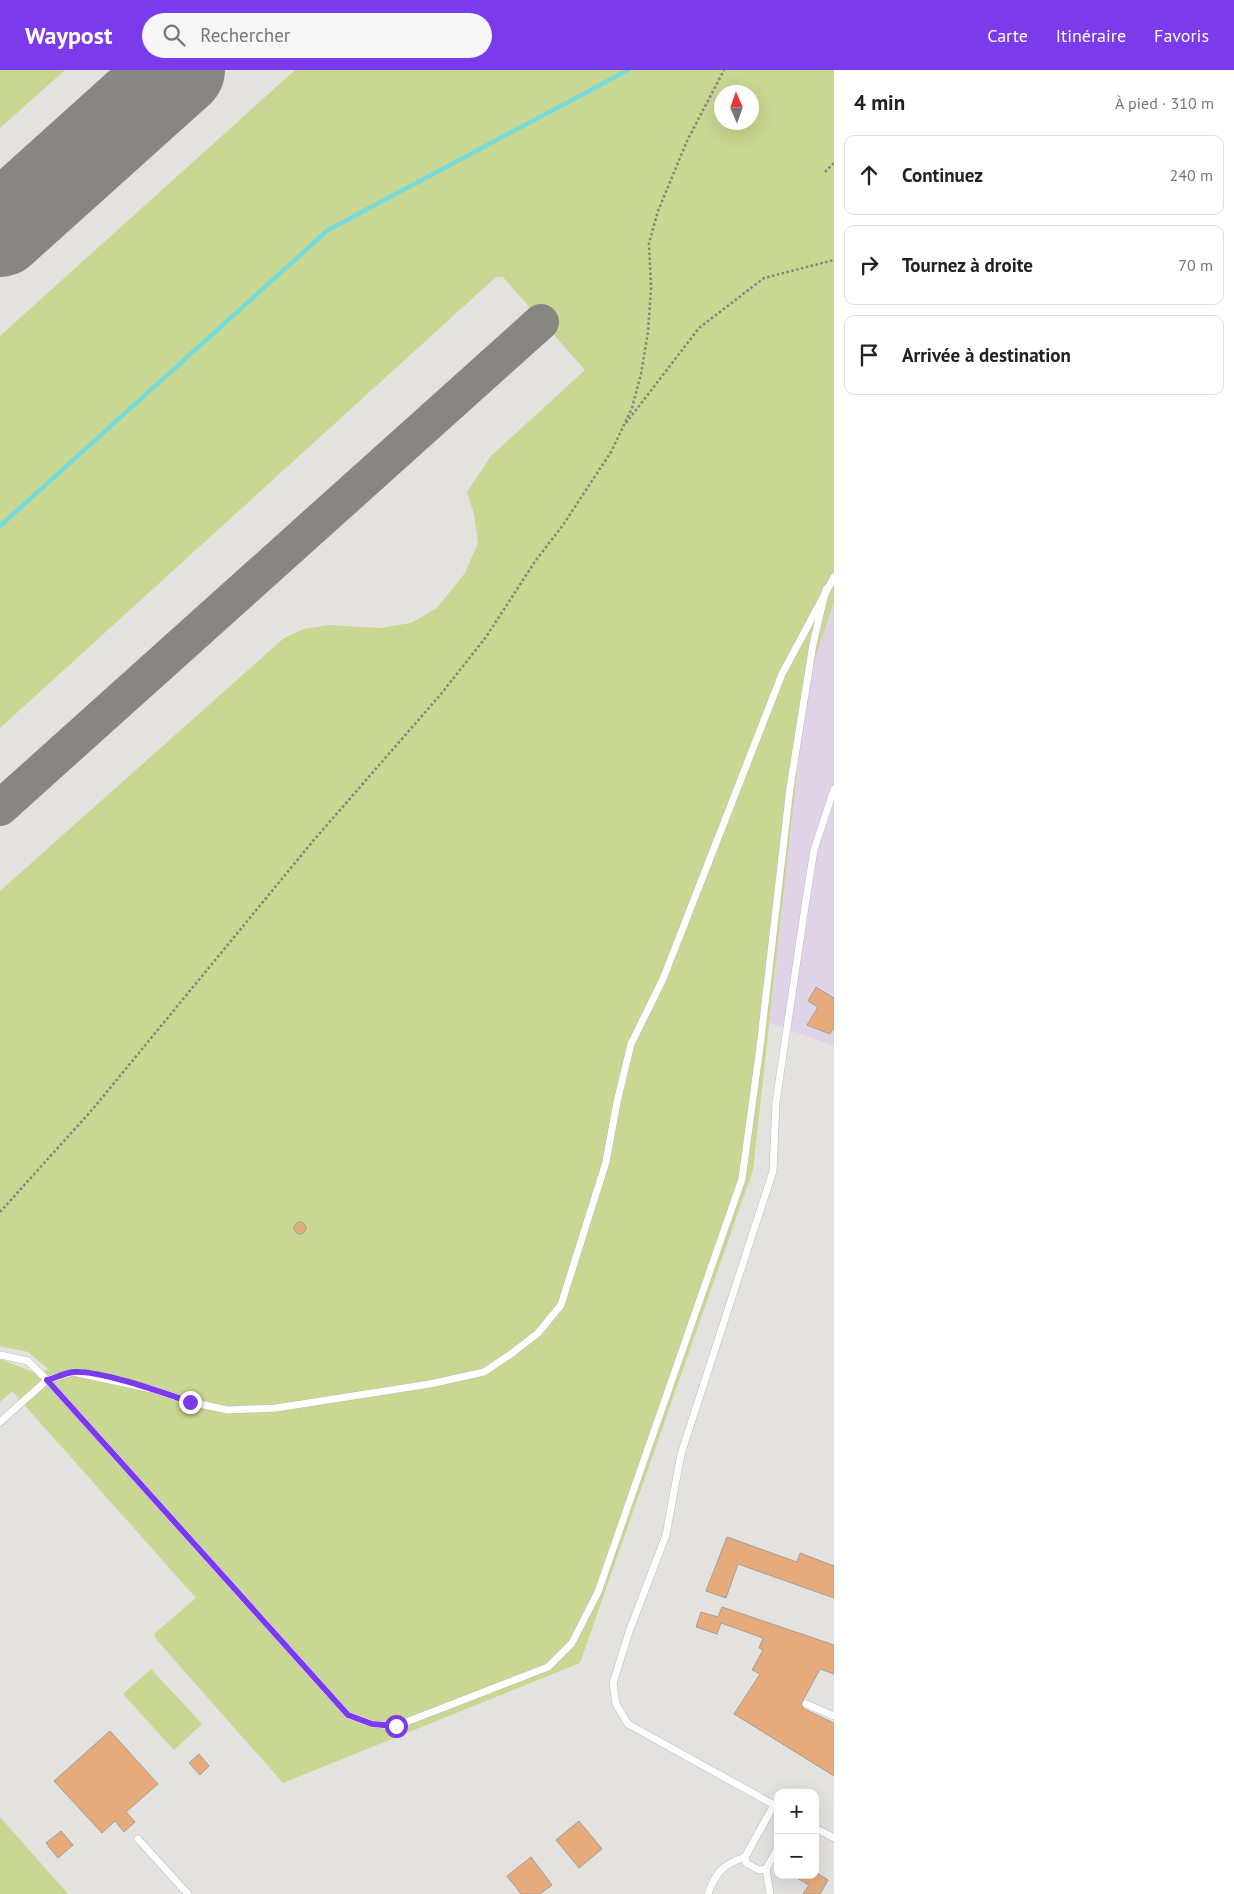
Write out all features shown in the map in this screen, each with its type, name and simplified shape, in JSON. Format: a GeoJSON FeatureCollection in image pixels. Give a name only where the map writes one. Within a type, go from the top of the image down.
{"type":"FeatureCollection","features":[{"type":"Feature","properties":{"kind":"lane"},"geometry":{"type":"LineString","coordinates":[[0,1422],[47,1380],[73,1372],[152,1389],[190,1402],[228,1410],[276,1408],[430,1384],[484,1372],[538,1333],[561,1306],[606,1162],[617,1102],[632,1044],[670,961],[782,674],[834,577]]}},
{"type":"Feature","properties":{"kind":"lane"},"geometry":{"type":"LineString","coordinates":[[0,1355],[28,1362],[47,1380],[348,1715],[372,1724],[396,1726],[548,1667],[572,1643],[598,1592],[742,1179],[760,1047],[790,788],[813,644],[826,589]]}},
{"type":"Feature","properties":{"kind":"lane"},"geometry":{"type":"LineString","coordinates":[[774,1805],[628,1724],[616,1704],[613,1683],[629,1632],[666,1535],[682,1454],[773,1172],[776,1102],[806,900],[814,850],[834,789]]}},
{"type":"Feature","properties":{"kind":"lane"},"geometry":{"type":"LineString","coordinates":[[806,1704],[834,1716]]}},
{"type":"Feature","properties":{"kind":"lane"},"geometry":{"type":"LineString","coordinates":[[708,1894],[715,1875],[732,1862],[745,1857],[774,1809]]}},
{"type":"Feature","properties":{"kind":"lane"},"geometry":{"type":"LineString","coordinates":[[819,1830],[834,1838]]}},
{"type":"Feature","properties":{"kind":"lane"},"geometry":{"type":"LineString","coordinates":[[138,1839],[188,1894]]}},
{"type":"Feature","properties":{"kind":"lane"},"geometry":{"type":"LineString","coordinates":[[770,1894],[766,1869],[774,1855]]}},
{"type":"Feature","properties":{"kind":"lane"},"geometry":{"type":"LineString","coordinates":[[745,1857],[746,1863],[752,1867],[759,1870],[766,1869]]}},
{"type":"Feature","properties":{"kind":"path"},"geometry":{"type":"LineString","coordinates":[[0,1212],[92,1110],[313,841],[417,724],[481,644],[600,468],[632,408],[642,365],[650,288],[649,243],[658,211],[687,141],[724,70]]}},
{"type":"Feature","properties":{"kind":"path"},"geometry":{"type":"LineString","coordinates":[[825,172],[834,163]]}},
{"type":"Feature","properties":{"kind":"path"},"geometry":{"type":"LineString","coordinates":[[622,428],[699,328],[764,278],[834,260]]}},
{"type":"Feature","properties":{"kind":"shaded area"},"geometry":{"type":"Polygon","coordinates":[[[834,602],[834,1046],[770,1023],[807,683],[834,602]]]}},
{"type":"Feature","properties":{"kind":"green space"},"geometry":{"type":"Polygon","coordinates":[[[0,70],[65,70],[0,128],[0,70]]]}},
{"type":"Feature","properties":{"kind":"green space"},"geometry":{"type":"Polygon","coordinates":[[[295,70],[834,70],[834,602],[807,683],[753,1170],[580,1663],[283,1783],[156,1639],[154,1634],[196,1598],[12,1391],[0,1402],[0,1359],[38,1374],[48,1369],[28,1352],[0,1346],[0,891],[284,638],[304,629],[329,625],[380,628],[411,623],[437,608],[465,573],[478,543],[474,514],[467,492],[491,456],[585,370],[503,277],[496,277],[0,728],[0,336],[295,70]]]}},
{"type":"Feature","properties":{"kind":"green space"},"geometry":{"type":"Polygon","coordinates":[[[151,1669],[202,1724],[174,1750],[123,1694],[151,1669]]]}},
{"type":"Feature","properties":{"kind":"green space"},"geometry":{"type":"Polygon","coordinates":[[[0,1817],[68,1894],[0,1894],[0,1817]]]}},
{"type":"Feature","properties":{"kind":"building"},"geometry":{"type":"Polygon","coordinates":[[[816,987],[834,998],[834,1028],[830,1034],[807,1025],[818,1007],[808,1001],[816,987]]]}},
{"type":"Feature","properties":{"kind":"building"},"geometry":{"type":"Polygon","coordinates":[[[302,1222],[305,1223],[305,1233],[298,1234],[295,1233],[294,1226],[295,1223],[302,1222]]]}},
{"type":"Feature","properties":{"kind":"building"},"geometry":{"type":"Polygon","coordinates":[[[727,1537],[797,1562],[800,1553],[834,1566],[834,1598],[738,1564],[726,1598],[706,1591],[727,1537]]]}},
{"type":"Feature","properties":{"kind":"building"},"geometry":{"type":"Polygon","coordinates":[[[722,1607],[834,1645],[834,1674],[820,1669],[801,1704],[804,1709],[834,1723],[834,1776],[734,1714],[760,1674],[752,1670],[763,1650],[759,1648],[763,1638],[721,1623],[717,1634],[696,1627],[701,1612],[718,1617],[722,1607]]]}},
{"type":"Feature","properties":{"kind":"building"},"geometry":{"type":"Polygon","coordinates":[[[110,1731],[158,1784],[126,1812],[135,1822],[124,1832],[115,1821],[102,1833],[54,1781],[110,1731]]]}},
{"type":"Feature","properties":{"kind":"building"},"geometry":{"type":"Polygon","coordinates":[[[199,1754],[209,1766],[200,1775],[189,1763],[199,1754]]]}},
{"type":"Feature","properties":{"kind":"building"},"geometry":{"type":"Polygon","coordinates":[[[579,1821],[602,1849],[579,1868],[556,1840],[579,1821]]]}},
{"type":"Feature","properties":{"kind":"building"},"geometry":{"type":"Polygon","coordinates":[[[61,1831],[73,1845],[58,1858],[46,1843],[61,1831]]]}},
{"type":"Feature","properties":{"kind":"building"},"geometry":{"type":"Polygon","coordinates":[[[531,1857],[552,1885],[540,1894],[521,1894],[507,1876],[531,1857]]]}},
{"type":"Feature","properties":{"kind":"building"},"geometry":{"type":"Polygon","coordinates":[[[819,1874],[828,1880],[820,1894],[803,1894],[809,1885],[799,1879],[819,1879],[819,1874]]]}},
{"type":"Feature","properties":{"kind":"waterway"},"geometry":{"type":"LineString","coordinates":[[0,526],[328,230],[628,70]]}},
{"type":"Feature","properties":{"kind":"taxiway"},"geometry":{"type":"LineString","coordinates":[[0,808],[541,322]]}},
{"type":"Feature","properties":{"kind":"runway"},"geometry":{"type":"LineString","coordinates":[[0,231],[179,70]]}},
{"type":"Feature","properties":{"kind":"route"},"geometry":{"type":"LineString","coordinates":[[190,1402],[152,1389],[100,1376],[73,1372],[47,1380],[348,1715],[372,1724],[396,1726]]}}]}
